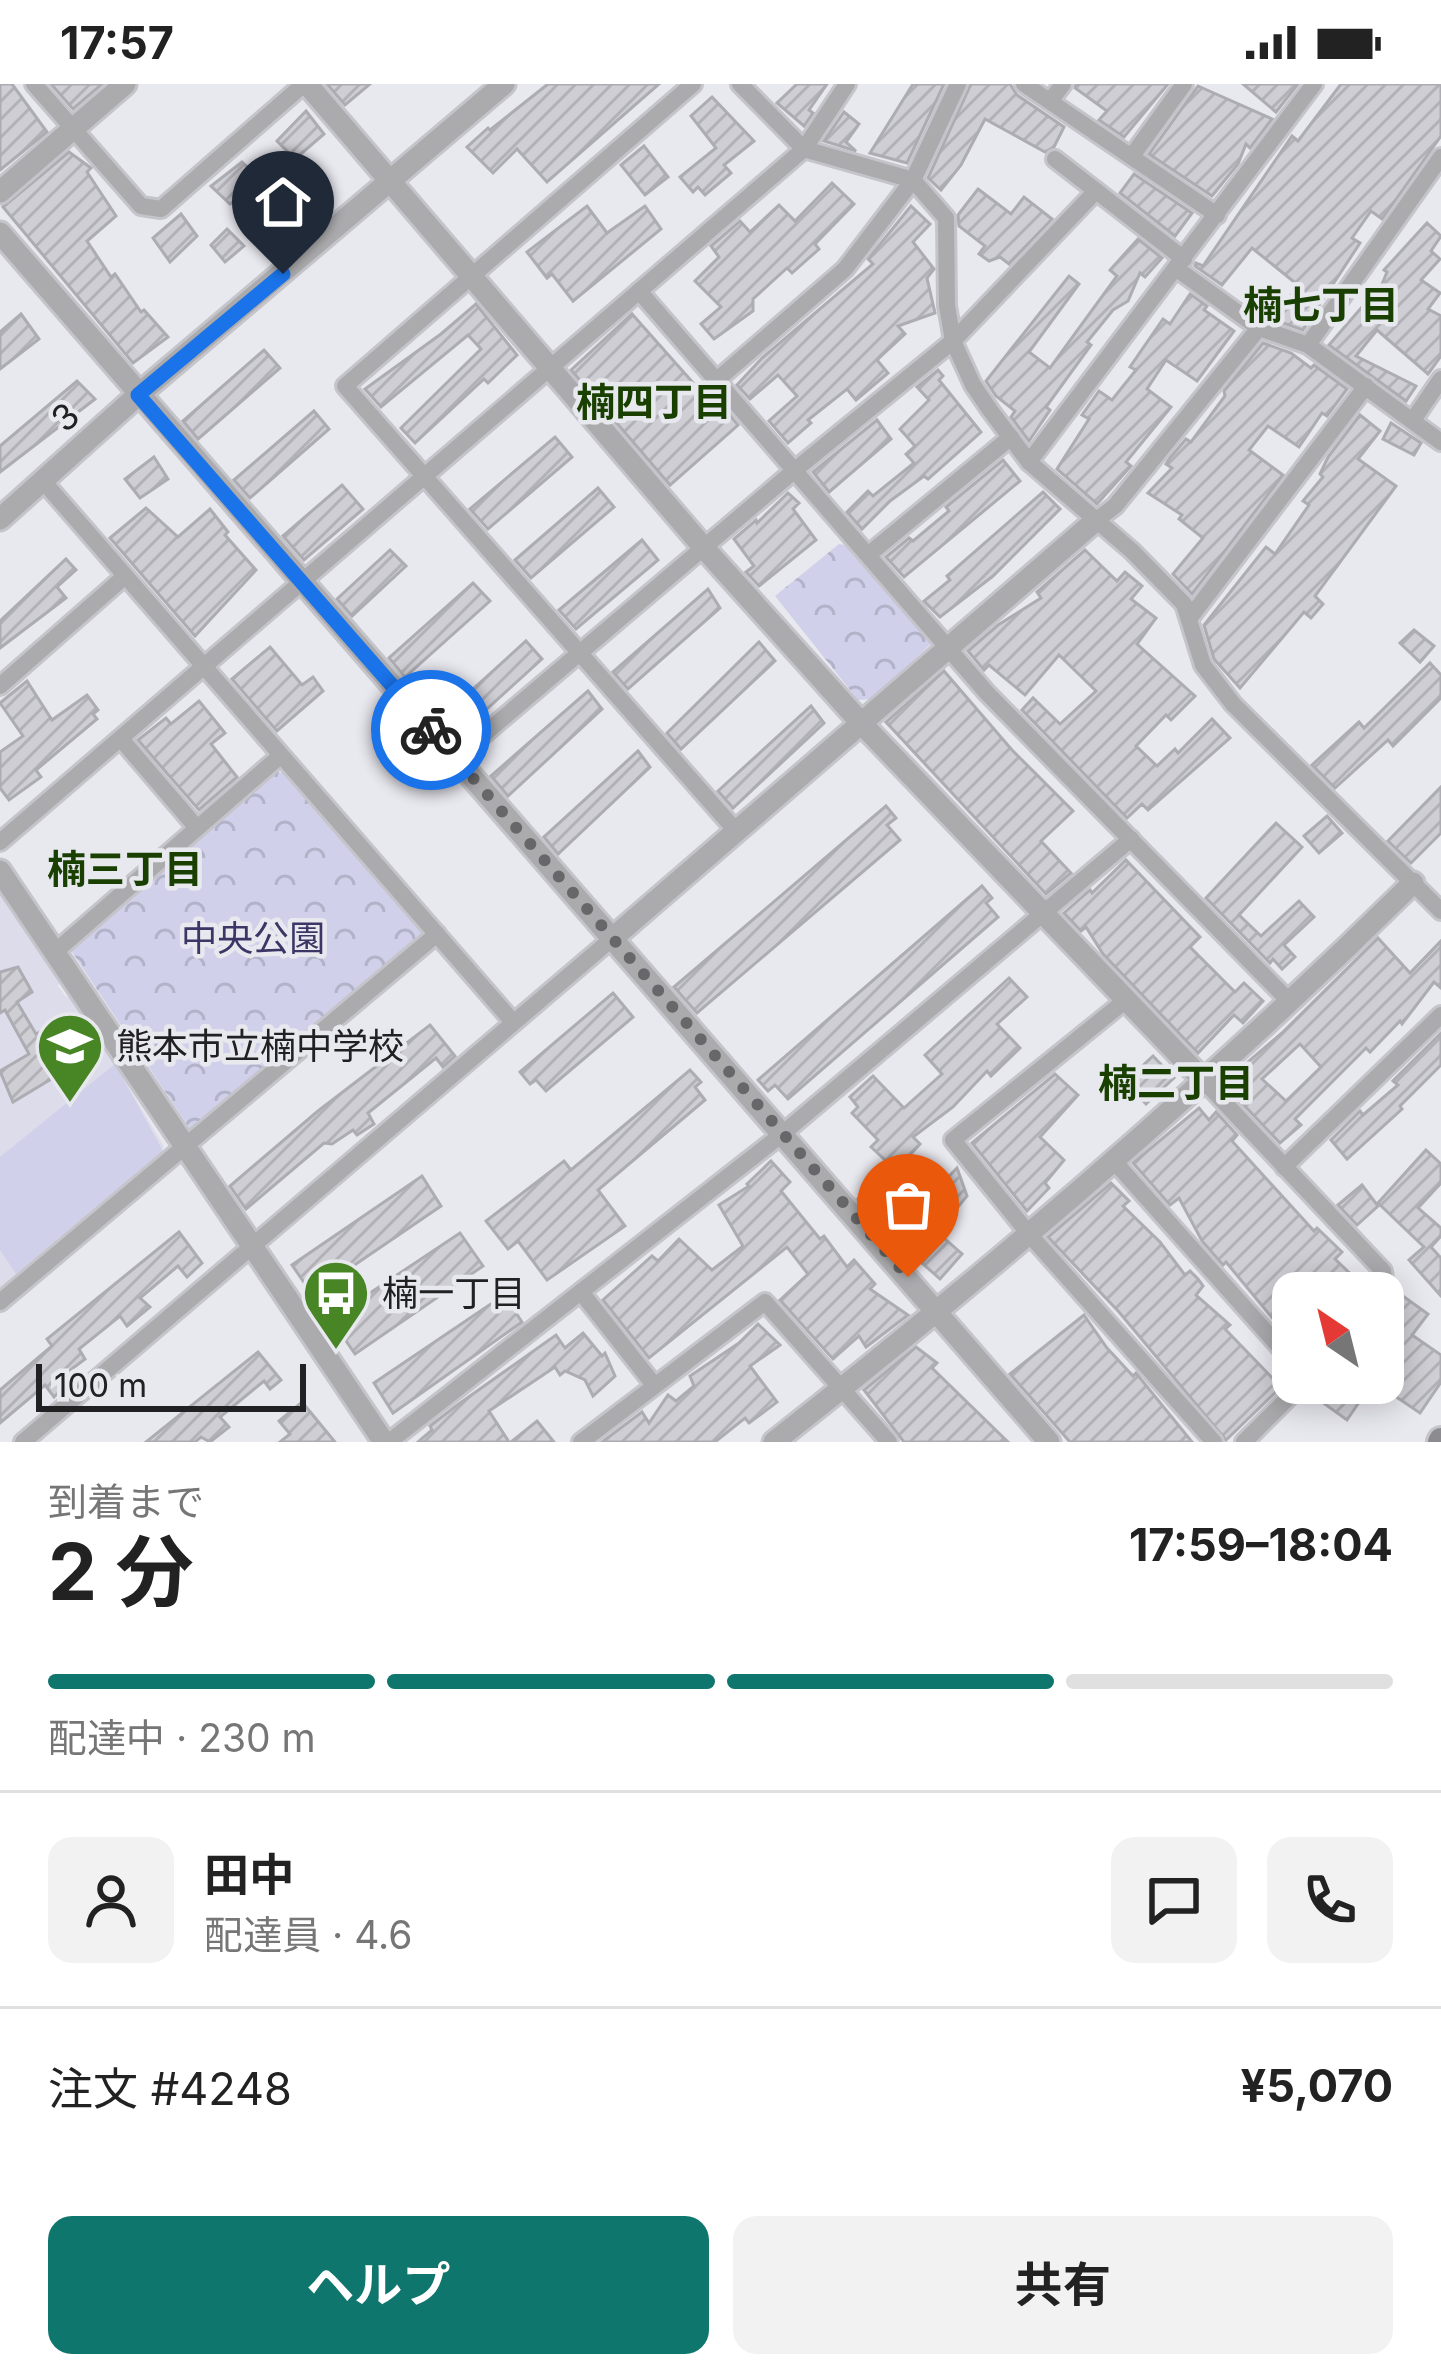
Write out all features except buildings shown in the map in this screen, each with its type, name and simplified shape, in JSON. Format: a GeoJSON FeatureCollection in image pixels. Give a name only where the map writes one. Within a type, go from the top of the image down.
{"type":"FeatureCollection","features":[{"type":"Feature","properties":{"kind":"street"},"geometry":{"type":"LineString","coordinates":[[34,84],[141,206],[161,209],[306,84],[704,548],[862,724],[1383,1272]]}},
{"type":"Feature","properties":{"kind":"street"},"geometry":{"type":"LineString","coordinates":[[0,192],[125,84]]}},
{"type":"Feature","properties":{"kind":"street","name":"3"},"geometry":{"type":"LineString","coordinates":[[0,518],[504,84]]}},
{"type":"Feature","properties":{"kind":"street"},"geometry":{"type":"LineString","coordinates":[[693,84],[345,386],[737,832]]}},
{"type":"Feature","properties":{"kind":"street"},"geometry":{"type":"LineString","coordinates":[[740,84],[804,149],[913,180],[946,218],[947,306],[953,341],[973,385],[1029,462],[1132,551],[1184,604],[1203,664],[1233,704],[1441,911]]}},
{"type":"Feature","properties":{"kind":"street"},"geometry":{"type":"LineString","coordinates":[[0,842],[804,149],[847,84]]}},
{"type":"Feature","properties":{"kind":"street"},"geometry":{"type":"LineString","coordinates":[[716,380],[845,269],[913,180],[958,84]]}},
{"type":"Feature","properties":{"kind":"street"},"geometry":{"type":"LineString","coordinates":[[1024,84],[1217,215]]}},
{"type":"Feature","properties":{"kind":"street"},"geometry":{"type":"LineString","coordinates":[[1051,100],[1064,84]]}},
{"type":"Feature","properties":{"kind":"street"},"geometry":{"type":"LineString","coordinates":[[1132,156],[1184,84]]}},
{"type":"Feature","properties":{"kind":"street"},"geometry":{"type":"LineString","coordinates":[[1029,462],[1315,84]]}},
{"type":"Feature","properties":{"kind":"street"},"geometry":{"type":"LineString","coordinates":[[1308,345],[1441,157]]}},
{"type":"Feature","properties":{"kind":"street"},"geometry":{"type":"LineString","coordinates":[[1055,159],[1259,328],[1308,345],[1441,442]]}},
{"type":"Feature","properties":{"kind":"street"},"geometry":{"type":"LineString","coordinates":[[456,758],[953,341],[1096,190]]}},
{"type":"Feature","properties":{"kind":"street"},"geometry":{"type":"LineString","coordinates":[[0,233],[1049,1442]]}},
{"type":"Feature","properties":{"kind":"street"},"geometry":{"type":"LineString","coordinates":[[639,291],[987,693],[1289,1001]]}},
{"type":"Feature","properties":{"kind":"street"},"geometry":{"type":"LineString","coordinates":[[23,1442],[1115,506],[1259,328]]}},
{"type":"Feature","properties":{"kind":"street"},"geometry":{"type":"LineString","coordinates":[[1413,419],[1441,379]]}},
{"type":"Feature","properties":{"kind":"street"},"geometry":{"type":"LineString","coordinates":[[1189,619],[1366,386]]}},
{"type":"Feature","properties":{"kind":"street"},"geometry":{"type":"LineString","coordinates":[[868,554],[1011,437]]}},
{"type":"Feature","properties":{"kind":"street"},"geometry":{"type":"LineString","coordinates":[[43,482],[513,1022]]}},
{"type":"Feature","properties":{"kind":"street"},"geometry":{"type":"LineString","coordinates":[[0,686],[124,577]]}},
{"type":"Feature","properties":{"kind":"street"},"geometry":{"type":"LineString","coordinates":[[121,739],[197,828]]}},
{"type":"Feature","properties":{"kind":"street"},"geometry":{"type":"LineString","coordinates":[[56,951],[279,757]]}},
{"type":"Feature","properties":{"kind":"street"},"geometry":{"type":"LineString","coordinates":[[0,872],[387,1442],[781,1135],[1131,839]]}},
{"type":"Feature","properties":{"kind":"street"},"geometry":{"type":"LineString","coordinates":[[774,1442],[939,1312],[1205,1082],[1413,883]]}},
{"type":"Feature","properties":{"kind":"street"},"geometry":{"type":"LineString","coordinates":[[0,1302],[436,934]]}},
{"type":"Feature","properties":{"kind":"street"},"geometry":{"type":"LineString","coordinates":[[1126,1000],[953,1140],[1028,1234],[1214,1442]]}},
{"type":"Feature","properties":{"kind":"street"},"geometry":{"type":"LineString","coordinates":[[1284,1167],[1441,1015]]}},
{"type":"Feature","properties":{"kind":"street"},"geometry":{"type":"LineString","coordinates":[[1113,1160],[1272,1338]]}},
{"type":"Feature","properties":{"kind":"street"},"geometry":{"type":"LineString","coordinates":[[581,1292],[654,1384]]}},
{"type":"Feature","properties":{"kind":"street"},"geometry":{"type":"LineString","coordinates":[[580,1442],[765,1302],[890,1442]]}},
{"type":"Feature","properties":{"kind":"street"},"geometry":{"type":"LineString","coordinates":[[1244,1442],[1282,1404]]}},
{"type":"Feature","properties":{"kind":"shaded area","name":"熊本市立楠中学校"},"geometry":{"type":"Polygon","coordinates":[[[0,893],[61,979],[58,986],[66,997],[75,996],[164,1147],[0,1288],[0,893]]]}},
{"type":"Feature","properties":{"kind":"green space"},"geometry":{"type":"Polygon","coordinates":[[[839,544],[857,547],[930,635],[931,644],[872,699],[858,700],[775,596],[839,544]]]}},
{"type":"Feature","properties":{"kind":"green space","name":"中央公園"},"geometry":{"type":"Polygon","coordinates":[[[277,772],[285,773],[415,921],[421,939],[201,1128],[190,1129],[70,949],[277,772]]]}},
{"type":"Feature","properties":{"kind":"green space"},"geometry":{"type":"Polygon","coordinates":[[[115,1064],[163,1151],[16,1274],[0,1250],[0,1157],[115,1064]]]}},
{"type":"Feature","properties":{"kind":"way so far"},"geometry":{"type":"LineString","coordinates":[[431,730],[908,1277]]}},
{"type":"Feature","properties":{"kind":"place","name":"熊本市立楠中学校"},"geometry":{"type":"Point","coordinates":[70,1105]}},
{"type":"Feature","properties":{"kind":"place","name":"楠一丁目"},"geometry":{"type":"Point","coordinates":[336,1352]}},
{"type":"Feature","properties":{"kind":"district","name":"楠七丁目"},"geometry":{"type":"Point","coordinates":[1321,305]}},
{"type":"Feature","properties":{"kind":"district","name":"楠四丁目"},"geometry":{"type":"Point","coordinates":[654,402]}},
{"type":"Feature","properties":{"kind":"district","name":"楠三丁目"},"geometry":{"type":"Point","coordinates":[125,869]}},
{"type":"Feature","properties":{"kind":"district","name":"楠二丁目"},"geometry":{"type":"Point","coordinates":[1176,1083]}},
{"type":"Feature","properties":{"kind":"route"},"geometry":{"type":"LineString","coordinates":[[283,274],[138,395],[431,730]]}}]}
